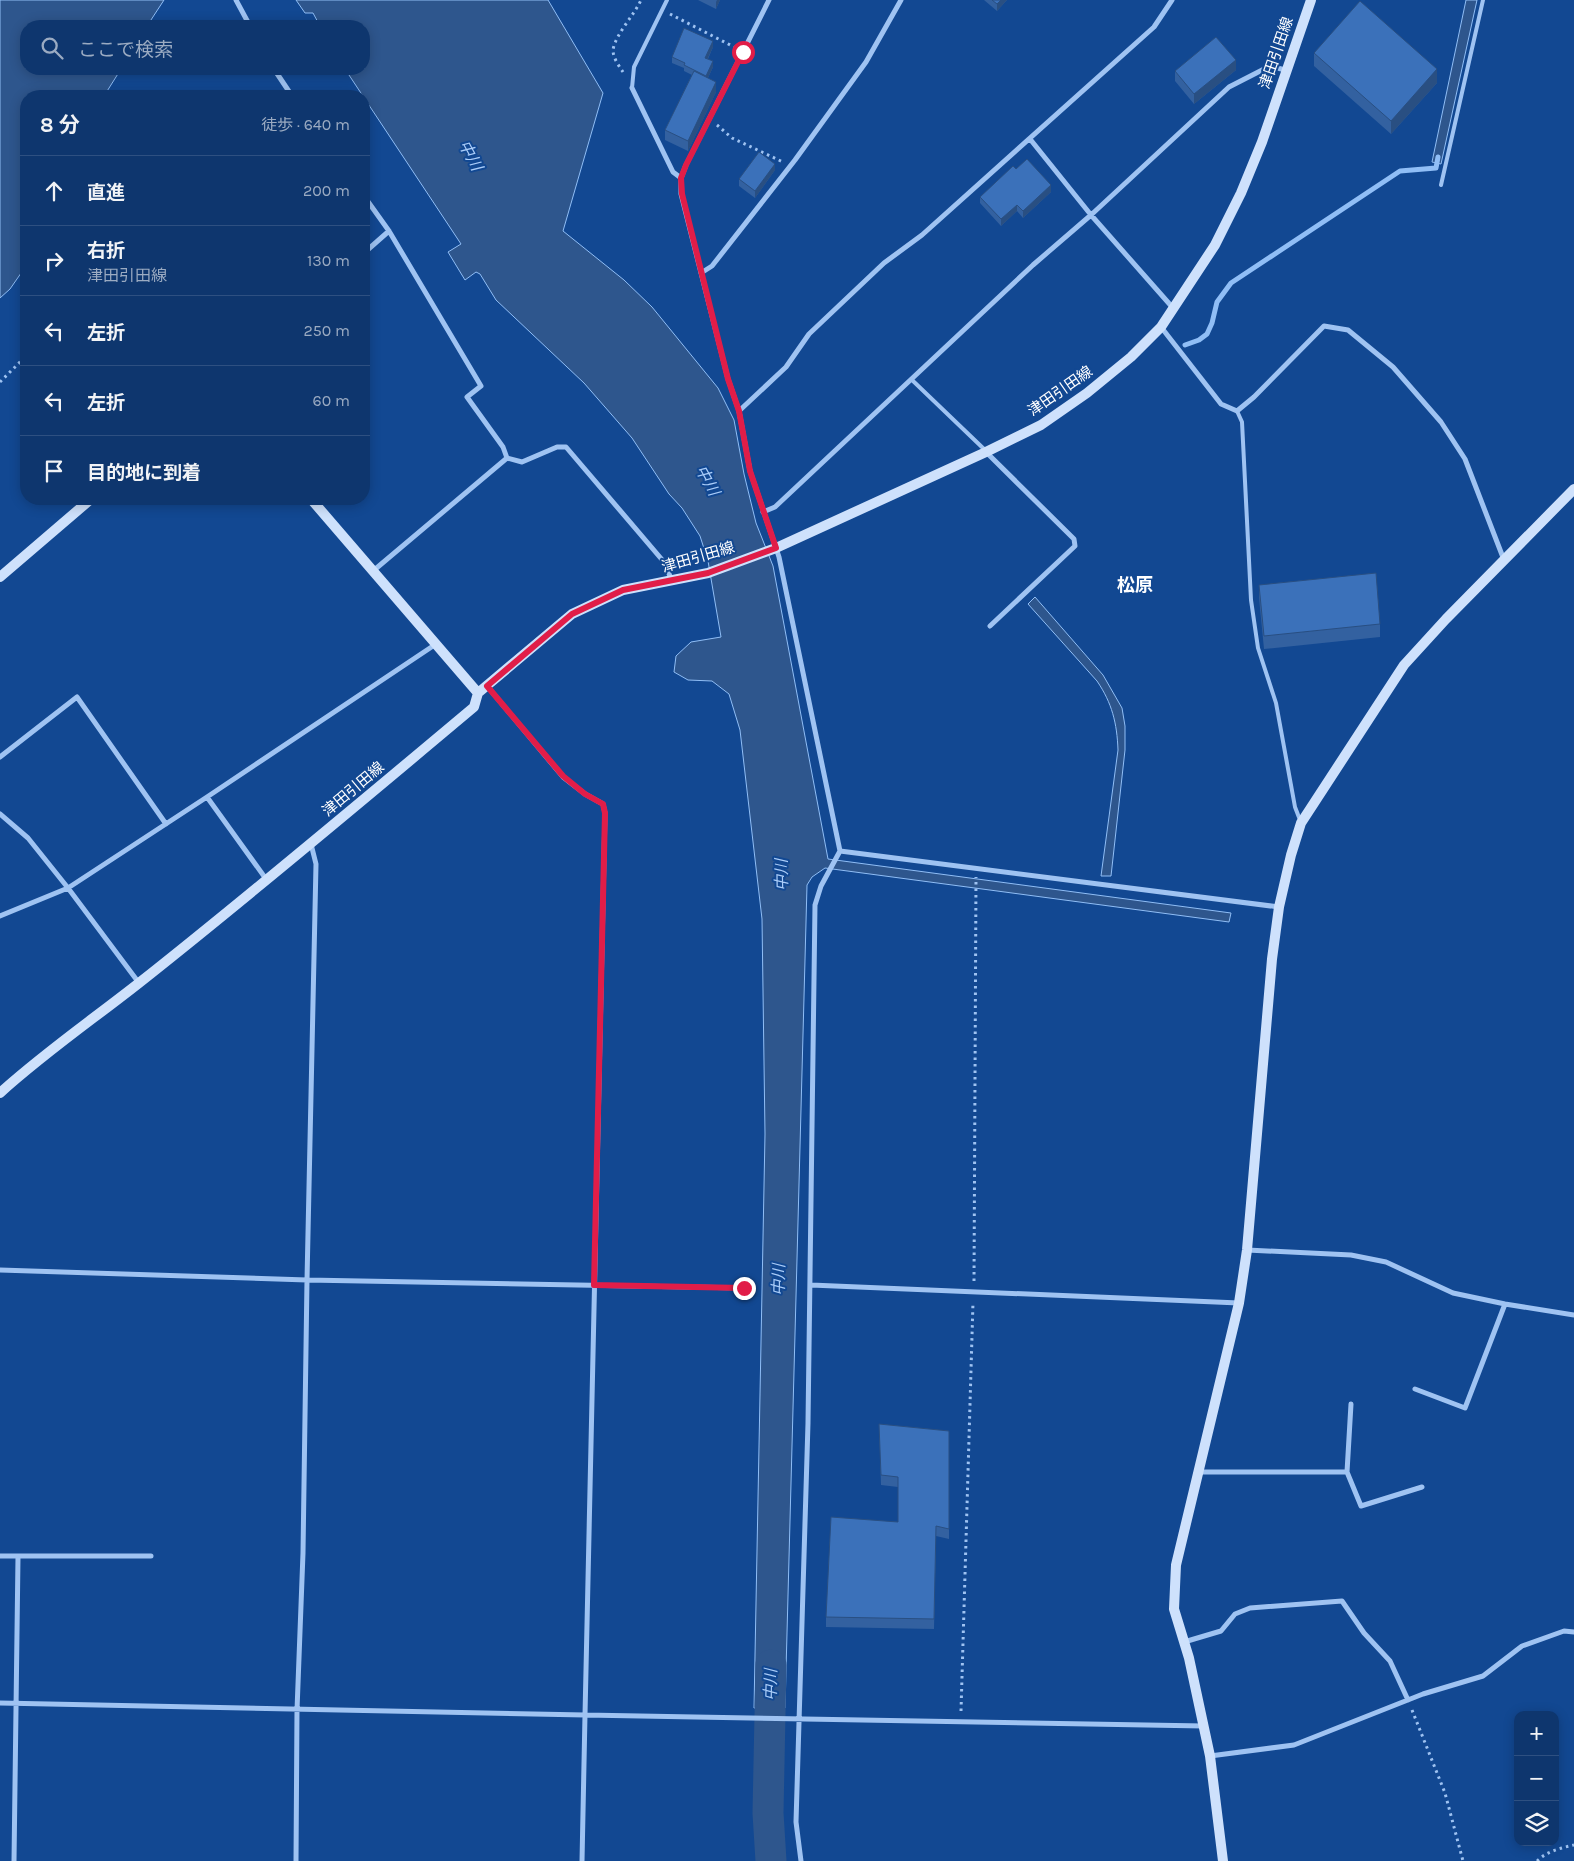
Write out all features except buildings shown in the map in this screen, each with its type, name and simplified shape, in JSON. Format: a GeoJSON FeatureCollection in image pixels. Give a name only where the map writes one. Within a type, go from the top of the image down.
{"type":"FeatureCollection","features":[{"type":"Feature","properties":{"kind":"street"},"geometry":{"type":"LineString","coordinates":[[236,0],[247,20]]}},
{"type":"Feature","properties":{"kind":"street"},"geometry":{"type":"LineString","coordinates":[[768,0],[681,178],[682,194],[701,273],[728,379],[739,411],[750,471],[773,549],[779,557],[840,851],[821,886],[815,905],[811,1286],[796,1822],[800,1861]]}},
{"type":"Feature","properties":{"kind":"street"},"geometry":{"type":"LineString","coordinates":[[701,273],[712,266],[790,166],[866,62],[901,0]]}},
{"type":"Feature","properties":{"kind":"street"},"geometry":{"type":"LineString","coordinates":[[739,411],[786,367],[809,334],[884,263],[922,235],[1154,27],[1172,0]]}},
{"type":"Feature","properties":{"kind":"street","name":"津田引田線"},"geometry":{"type":"LineString","coordinates":[[0,1093],[30,1066],[139,983],[311,844],[474,707],[478,693],[572,614],[623,590],[708,573],[773,549],[986,452],[1042,425],[1087,393],[1131,357],[1161,327],[1215,245],[1262,142],[1285,70],[1311,0]]}},
{"type":"Feature","properties":{"kind":"street"},"geometry":{"type":"LineString","coordinates":[[763,512],[775,507],[1034,265],[1229,87],[1270,66],[1285,70]]}},
{"type":"Feature","properties":{"kind":"street"},"geometry":{"type":"LineString","coordinates":[[278,75],[288,90]]}},
{"type":"Feature","properties":{"kind":"street"},"geometry":{"type":"LineString","coordinates":[[632,88],[673,172],[681,178]]}},
{"type":"Feature","properties":{"kind":"street"},"geometry":{"type":"LineString","coordinates":[[1030,138],[1091,215],[1174,308]]}},
{"type":"Feature","properties":{"kind":"street"},"geometry":{"type":"LineString","coordinates":[[370,204],[389,231],[481,386],[467,397],[503,447],[507,458]]}},
{"type":"Feature","properties":{"kind":"street"},"geometry":{"type":"LineString","coordinates":[[370,248],[389,231]]}},
{"type":"Feature","properties":{"kind":"street"},"geometry":{"type":"LineString","coordinates":[[1161,327],[1221,404],[1237,411],[1254,397],[1324,326],[1348,330],[1394,367],[1441,422],[1465,459],[1504,560]]}},
{"type":"Feature","properties":{"kind":"street"},"geometry":{"type":"LineString","coordinates":[[507,458],[522,462],[557,447],[566,448],[664,562],[672,581]]}},
{"type":"Feature","properties":{"kind":"street"},"geometry":{"type":"LineString","coordinates":[[986,452],[1074,538],[1074,546],[990,626]]}},
{"type":"Feature","properties":{"kind":"street"},"geometry":{"type":"LineString","coordinates":[[373,571],[507,458]]}},
{"type":"Feature","properties":{"kind":"street"},"geometry":{"type":"LineString","coordinates":[[1223,1861],[1210,1756],[1184,1642],[1174,1609],[1176,1565],[1239,1303],[1247,1250],[1272,959],[1279,906],[1291,855],[1301,822],[1404,665],[1574,489]]}},
{"type":"Feature","properties":{"kind":"street"},"geometry":{"type":"LineString","coordinates":[[0,577],[83,505]]}},
{"type":"Feature","properties":{"kind":"street"},"geometry":{"type":"LineString","coordinates":[[316,505],[478,693]]}},
{"type":"Feature","properties":{"kind":"street"},"geometry":{"type":"LineString","coordinates":[[0,916],[68,888],[436,644]]}},
{"type":"Feature","properties":{"kind":"street"},"geometry":{"type":"LineString","coordinates":[[487,686],[563,776],[585,794],[603,804],[605,813],[582,1861]]}},
{"type":"Feature","properties":{"kind":"street"},"geometry":{"type":"LineString","coordinates":[[0,757],[77,697],[166,824]]}},
{"type":"Feature","properties":{"kind":"street"},"geometry":{"type":"LineString","coordinates":[[207,797],[266,879]]}},
{"type":"Feature","properties":{"kind":"street"},"geometry":{"type":"LineString","coordinates":[[0,814],[28,838],[139,983]]}},
{"type":"Feature","properties":{"kind":"street"},"geometry":{"type":"LineString","coordinates":[[296,1861],[297,1710],[303,1544],[316,864],[311,844]]}},
{"type":"Feature","properties":{"kind":"street"},"geometry":{"type":"LineString","coordinates":[[840,851],[1279,906]]}},
{"type":"Feature","properties":{"kind":"street"},"geometry":{"type":"LineString","coordinates":[[1247,1250],[1351,1255],[1386,1262],[1453,1293],[1505,1304],[1574,1315]]}},
{"type":"Feature","properties":{"kind":"street"},"geometry":{"type":"LineString","coordinates":[[0,1270],[307,1280],[744,1288]]}},
{"type":"Feature","properties":{"kind":"street"},"geometry":{"type":"LineString","coordinates":[[811,1286],[1239,1303]]}},
{"type":"Feature","properties":{"kind":"street"},"geometry":{"type":"LineString","coordinates":[[1415,1389],[1465,1408],[1505,1304]]}},
{"type":"Feature","properties":{"kind":"street"},"geometry":{"type":"LineString","coordinates":[[1351,1404],[1347,1472],[1361,1506],[1422,1488]]}},
{"type":"Feature","properties":{"kind":"street"},"geometry":{"type":"LineString","coordinates":[[1198,1472],[1347,1472]]}},
{"type":"Feature","properties":{"kind":"street"},"geometry":{"type":"LineString","coordinates":[[0,1556],[18,1558],[151,1556]]}},
{"type":"Feature","properties":{"kind":"street"},"geometry":{"type":"LineString","coordinates":[[14,1861],[18,1558]]}},
{"type":"Feature","properties":{"kind":"street"},"geometry":{"type":"LineString","coordinates":[[1184,1642],[1221,1631],[1235,1614],[1250,1608],[1342,1601],[1364,1634],[1390,1661],[1408,1700]]}},
{"type":"Feature","properties":{"kind":"street"},"geometry":{"type":"LineString","coordinates":[[1210,1756],[1294,1745],[1423,1694],[1483,1676],[1522,1646],[1564,1631],[1574,1632]]}},
{"type":"Feature","properties":{"kind":"street"},"geometry":{"type":"LineString","coordinates":[[0,1703],[1204,1726]]}},
{"type":"Feature","properties":{"kind":"lane"},"geometry":{"type":"LineString","coordinates":[[632,88],[634,67],[667,0]]}},
{"type":"Feature","properties":{"kind":"lane"},"geometry":{"type":"LineString","coordinates":[[1441,185],[1483,0]]}},
{"type":"Feature","properties":{"kind":"lane"},"geometry":{"type":"LineString","coordinates":[[912,380],[986,452]]}},
{"type":"Feature","properties":{"kind":"lane"},"geometry":{"type":"LineString","coordinates":[[1237,411],[1242,422],[1251,600],[1258,648],[1276,703],[1295,807],[1301,822]]}},
{"type":"Feature","properties":{"kind":"path"},"geometry":{"type":"LineString","coordinates":[[632,88],[615,60],[613,50],[620,34],[641,0]]}},
{"type":"Feature","properties":{"kind":"path"},"geometry":{"type":"LineString","coordinates":[[663,10],[743,52]]}},
{"type":"Feature","properties":{"kind":"path"},"geometry":{"type":"LineString","coordinates":[[709,119],[732,138],[790,166]]}},
{"type":"Feature","properties":{"kind":"path"},"geometry":{"type":"LineString","coordinates":[[0,382],[20,362]]}},
{"type":"Feature","properties":{"kind":"path"},"geometry":{"type":"LineString","coordinates":[[1408,1700],[1445,1793],[1463,1861]]}},
{"type":"Feature","properties":{"kind":"path"},"geometry":{"type":"LineString","coordinates":[[1537,1861],[1542,1856],[1555,1850],[1574,1845]]}},
{"type":"Feature","properties":{"kind":"water"},"geometry":{"type":"Polygon","coordinates":[[[0,0],[164,0],[151,20],[20,20],[20,75],[117,75],[108,90],[20,90],[20,275],[10,289],[0,298],[0,0]]]}},
{"type":"Feature","properties":{"kind":"water"},"geometry":{"type":"Polygon","coordinates":[[[296,0],[548,0],[603,93],[563,231],[624,280],[652,307],[718,388],[734,420],[744,474],[756,523],[773,566],[828,859],[1231,913],[1229,922],[825,868],[812,877],[807,885],[785,1708],[754,1708],[765,1134],[762,919],[740,730],[729,694],[712,681],[688,680],[674,672],[676,656],[691,642],[721,637],[708,561],[700,536],[682,508],[669,494],[632,438],[584,383],[496,300],[480,274],[476,272],[465,280],[448,252],[461,244],[370,107],[370,90],[359,90],[349,75],[370,75],[370,20],[317,20],[313,13],[305,13],[296,0]]]}},
{"type":"Feature","properties":{"kind":"water"},"geometry":{"type":"Polygon","coordinates":[[[1466,0],[1477,0],[1441,164],[1432,162],[1466,0]]]}},
{"type":"Feature","properties":{"kind":"water"},"geometry":{"type":"Polygon","coordinates":[[[1035,597],[1103,675],[1122,708],[1125,726],[1125,750],[1111,876],[1101,876],[1118,750],[1113,714],[1097,681],[1028,604],[1035,597]]]}},
{"type":"Feature","properties":{"kind":"waterway"},"geometry":{"type":"LineString","coordinates":[[1185,345],[1199,340],[1207,334],[1217,302],[1231,283],[1400,171],[1436,168],[1438,157]]}},
{"type":"Feature","properties":{"kind":"waterway","name":"中川"},"geometry":{"type":"LineString","coordinates":[[771,1665],[768,1813],[771,1861]]}},
{"type":"Feature","properties":{"kind":"district","name":"松原"},"geometry":{"type":"Point","coordinates":[1135,585]}},
{"type":"Feature","properties":{"kind":"route"},"geometry":{"type":"LineString","coordinates":[[743,52],[686,165],[681,178],[682,194],[728,379],[739,411],[750,471],[776,548],[708,573],[623,590],[572,614],[487,686],[563,776],[585,794],[603,804],[605,813],[594,1285],[744,1288]]}}]}
